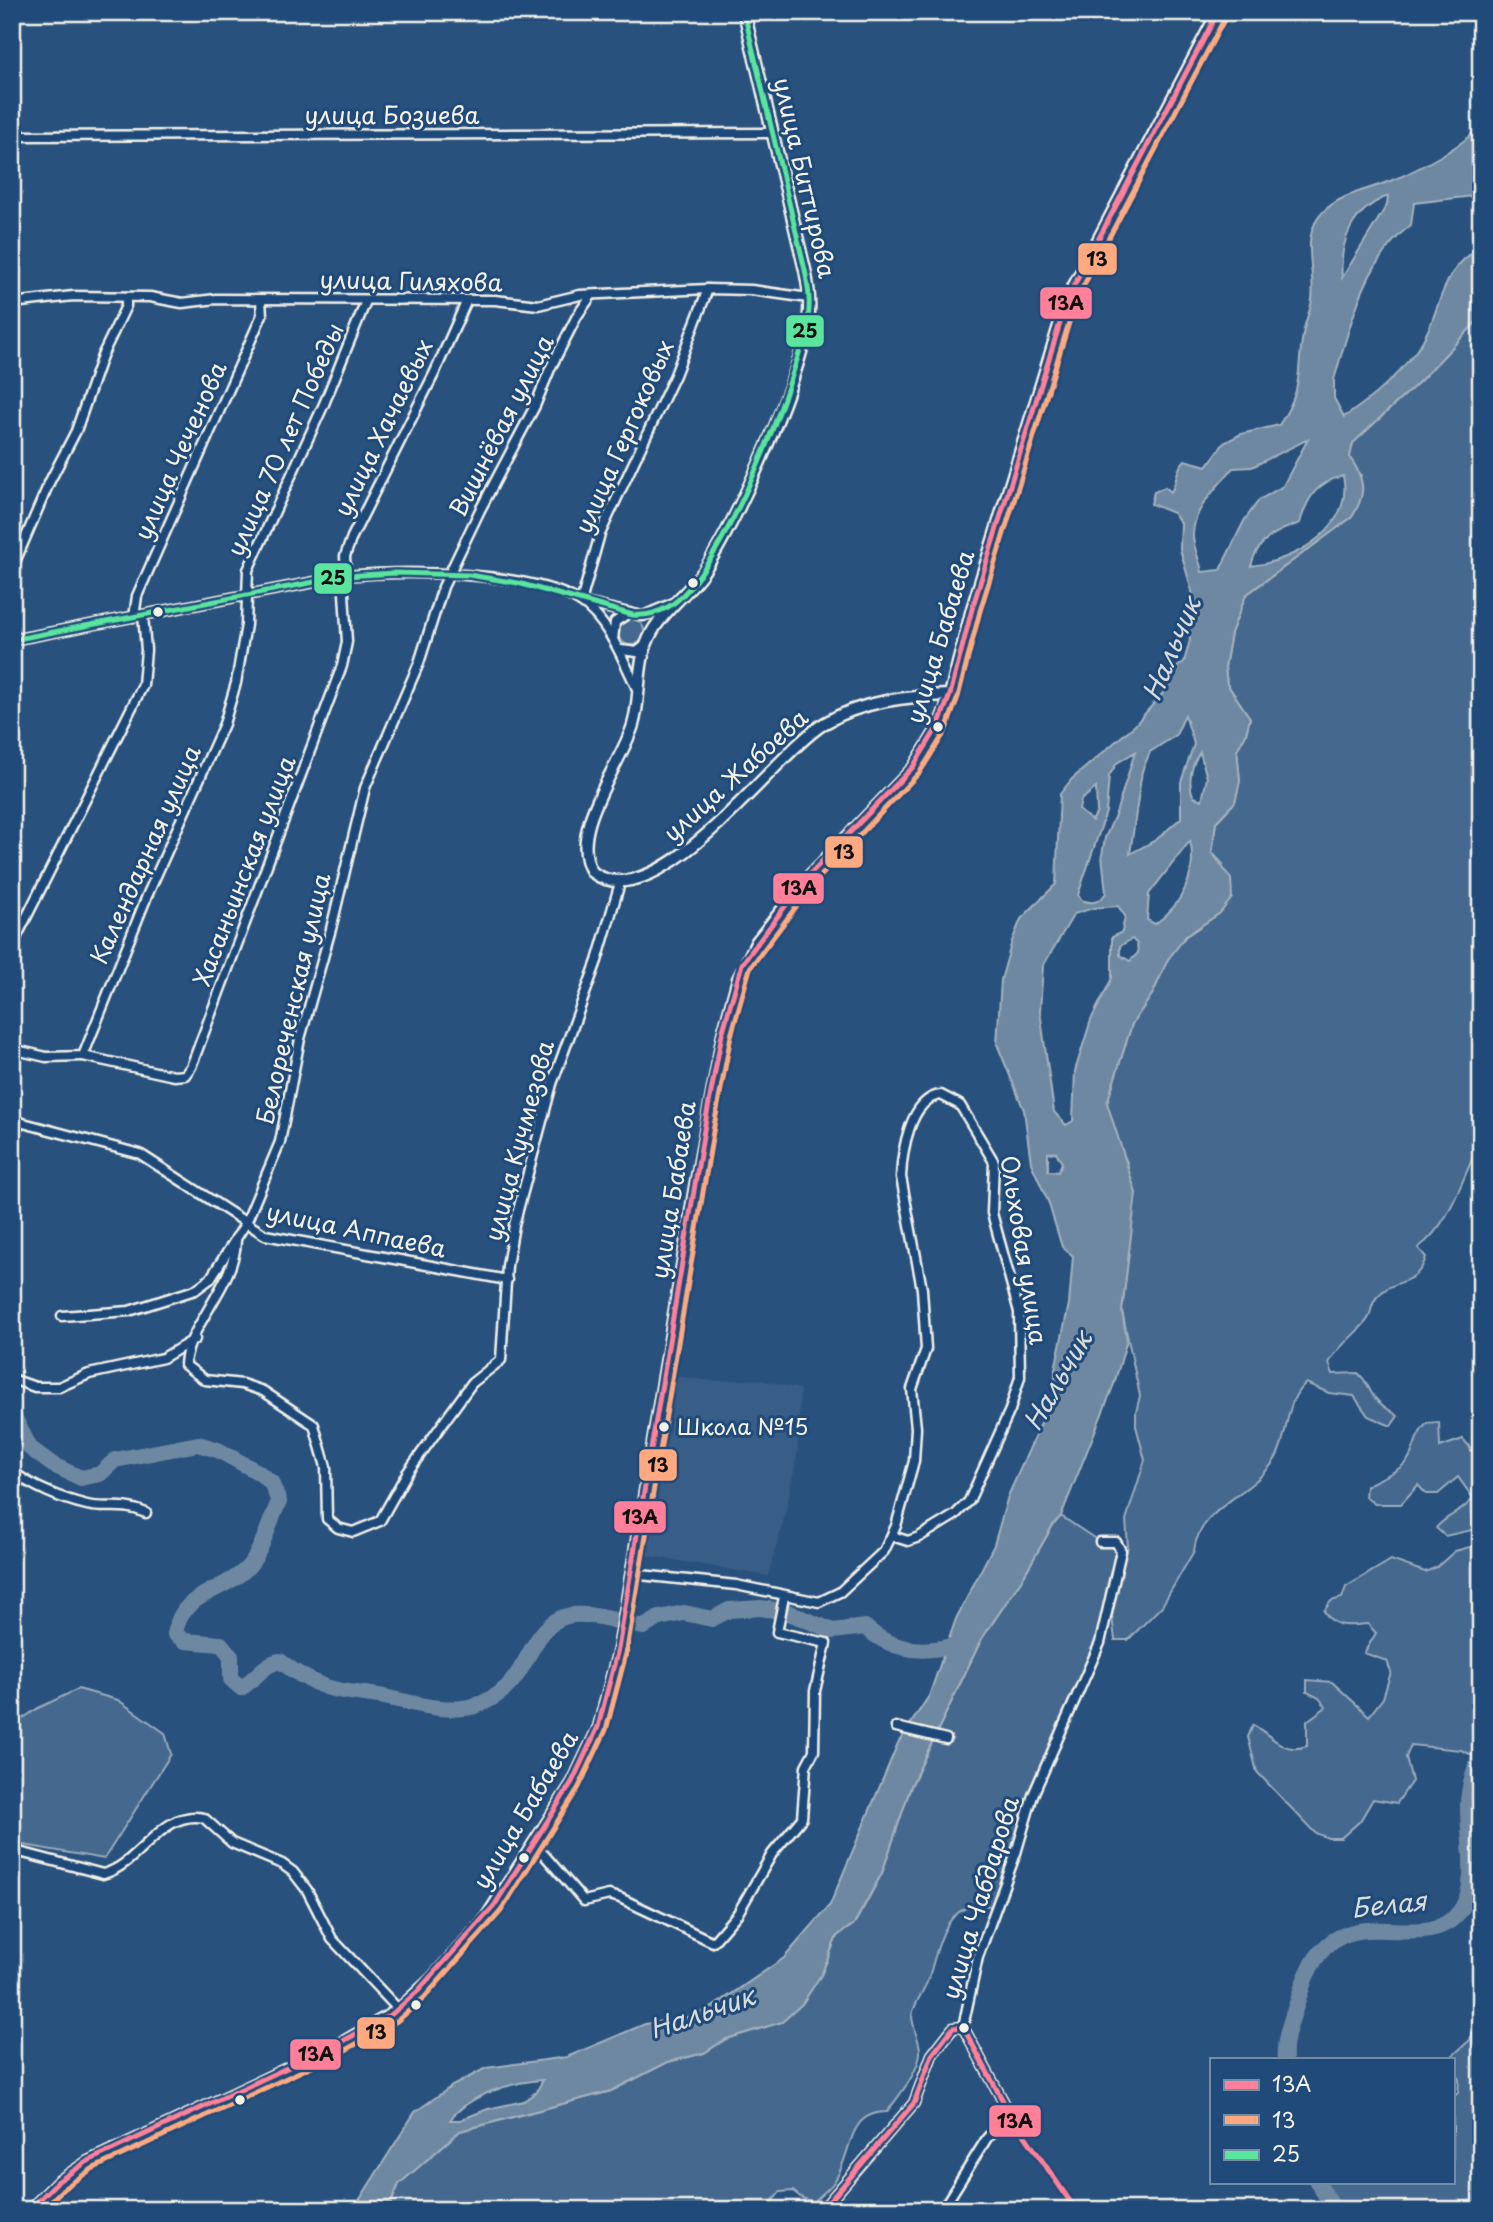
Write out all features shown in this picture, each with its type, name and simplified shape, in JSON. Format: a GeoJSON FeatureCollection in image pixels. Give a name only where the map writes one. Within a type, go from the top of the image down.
{"type":"FeatureCollection","features":[{"type":"Feature","properties":{"kind":"street","name":"улица Биттирова"},"geometry":{"type":"LineString","coordinates":[[637,689],[640,663],[650,637],[704,570],[727,528],[769,436],[803,338],[809,298],[744,12]]}},
{"type":"Feature","properties":{"kind":"street","name":"улица Бабаева"},"geometry":{"type":"LineString","coordinates":[[29,2210],[57,2182],[88,2161],[306,2060],[398,2009],[430,1979],[484,1919],[534,1843],[590,1748],[618,1649],[705,1124],[722,1034],[740,971],[757,941],[807,877],[913,767],[937,728],[950,695],[972,609],[1068,297],[1218,12]]}},
{"type":"Feature","properties":{"kind":"street","name":"улица Бозиева"},"geometry":{"type":"LineString","coordinates":[[12,136],[773,133]]}},
{"type":"Feature","properties":{"kind":"street","name":"улица Гиляхова"},"geometry":{"type":"LineString","coordinates":[[13,304],[73,296],[150,297],[182,303],[216,299],[467,300],[538,305],[580,295],[708,289],[809,298]]}},
{"type":"Feature","properties":{"kind":"street","name":"улица Гергоковых"},"geometry":{"type":"LineString","coordinates":[[581,602],[600,534],[675,375],[708,289]]}},
{"type":"Feature","properties":{"kind":"street","name":"Вишнёвая улица"},"geometry":{"type":"LineString","coordinates":[[450,575],[480,510],[535,406],[550,369],[577,316],[591,296]]}},
{"type":"Feature","properties":{"kind":"street"},"geometry":{"type":"LineString","coordinates":[[12,569],[50,481],[76,431],[102,356],[125,306],[126,297]]}},
{"type":"Feature","properties":{"kind":"street","name":"улица Хачаевых"},"geometry":{"type":"LineString","coordinates":[[345,577],[345,556],[352,537],[435,372],[467,300]]}},
{"type":"Feature","properties":{"kind":"street","name":"улица Чеченова"},"geometry":{"type":"LineString","coordinates":[[12,946],[143,685],[146,650],[137,596],[262,315],[261,301]]}},
{"type":"Feature","properties":{"kind":"street","name":"улица 70 лет Победы"},"geometry":{"type":"LineString","coordinates":[[248,596],[248,570],[252,559],[324,404],[366,301]]}},
{"type":"Feature","properties":{"kind":"street"},"geometry":{"type":"LineString","coordinates":[[12,640],[345,577],[397,573],[450,575],[523,584],[581,602],[643,616],[680,599]]}},
{"type":"Feature","properties":{"kind":"street","name":"Белореченская улица"},"geometry":{"type":"LineString","coordinates":[[62,1317],[129,1311],[195,1290],[210,1279],[246,1223],[280,1142],[300,1040],[331,929],[359,806],[419,663],[450,575]]}},
{"type":"Feature","properties":{"kind":"street","name":"Хасаньинская улица"},"geometry":{"type":"LineString","coordinates":[[83,1056],[174,1076],[185,1074],[191,1067],[342,666],[348,642],[345,577]]}},
{"type":"Feature","properties":{"kind":"street","name":"Календарная улица"},"geometry":{"type":"LineString","coordinates":[[83,1056],[147,897],[224,724],[236,682],[248,596]]}},
{"type":"Feature","properties":{"kind":"street"},"geometry":{"type":"LineString","coordinates":[[581,602],[617,646],[637,652],[650,637],[643,616]]}},
{"type":"Feature","properties":{"kind":"street"},"geometry":{"type":"LineString","coordinates":[[620,883],[593,872],[585,854],[600,797],[634,723],[637,689],[612,632],[615,622],[632,612]]}},
{"type":"Feature","properties":{"kind":"street","name":"улица Жабоева"},"geometry":{"type":"LineString","coordinates":[[620,883],[632,882],[656,871],[700,841],[727,817],[794,746],[827,722],[846,713],[902,698],[950,695]]}},
{"type":"Feature","properties":{"kind":"street","name":"улица Кучмезова"},"geometry":{"type":"LineString","coordinates":[[236,1238],[236,1248],[224,1284],[184,1363],[190,1372],[205,1380],[242,1384],[263,1391],[314,1424],[326,1467],[327,1519],[338,1528],[353,1532],[375,1525],[386,1515],[407,1473],[472,1383],[501,1360],[514,1225],[552,1084],[597,961],[620,883]]}},
{"type":"Feature","properties":{"kind":"street"},"geometry":{"type":"LineString","coordinates":[[12,1049],[46,1057],[83,1056]]}},
{"type":"Feature","properties":{"kind":"street","name":"Ольховая улица"},"geometry":{"type":"LineString","coordinates":[[631,1574],[736,1585],[783,1600],[829,1600],[875,1560],[892,1536],[914,1461],[916,1428],[912,1389],[926,1349],[922,1289],[901,1177],[902,1160],[919,1108],[927,1100],[941,1095],[960,1105],[994,1162],[992,1213],[1018,1312],[1020,1377],[1010,1410],[969,1501],[949,1520],[919,1537],[908,1541],[892,1536]]}},
{"type":"Feature","properties":{"kind":"street","name":"улица Аппаева"},"geometry":{"type":"LineString","coordinates":[[12,1120],[140,1154],[265,1235],[507,1280]]}},
{"type":"Feature","properties":{"kind":"street"},"geometry":{"type":"LineString","coordinates":[[12,1380],[35,1387],[59,1387],[89,1374],[163,1358],[195,1339]]}},
{"type":"Feature","properties":{"kind":"street"},"geometry":{"type":"LineString","coordinates":[[12,1471],[36,1485],[88,1505],[131,1506],[146,1513]]}},
{"type":"Feature","properties":{"kind":"street","name":"улица Чабдарова"},"geometry":{"type":"LineString","coordinates":[[822,2210],[914,2103],[932,2055],[942,2039],[953,2028],[963,2027],[978,1957],[1016,1853],[1033,1795],[1100,1643],[1121,1554],[1116,1542],[1100,1542]]}},
{"type":"Feature","properties":{"kind":"street"},"geometry":{"type":"LineString","coordinates":[[534,1843],[584,1900],[610,1895],[620,1898],[713,1942],[738,1913],[772,1854],[799,1823],[805,1810],[806,1766],[814,1751],[813,1704],[826,1643],[777,1632],[783,1600]]}},
{"type":"Feature","properties":{"kind":"street"},"geometry":{"type":"LineString","coordinates":[[897,1727],[944,1739]]}},
{"type":"Feature","properties":{"kind":"street"},"geometry":{"type":"LineString","coordinates":[[12,1850],[103,1874],[117,1868],[172,1824],[188,1818],[204,1818],[232,1843],[282,1864],[293,1872],[307,1890],[332,1939],[398,2009]]}},
{"type":"Feature","properties":{"kind":"street"},"geometry":{"type":"LineString","coordinates":[[942,2210],[987,2138],[1010,2114],[963,2027]]}},
{"type":"Feature","properties":{"kind":"shaded area"},"geometry":{"type":"Polygon","coordinates":[[[1481,317],[1481,1141],[1440,1226],[1418,1248],[1426,1257],[1422,1267],[1411,1278],[1377,1297],[1366,1322],[1329,1363],[1333,1374],[1361,1375],[1376,1400],[1398,1416],[1391,1426],[1368,1416],[1354,1396],[1329,1393],[1306,1383],[1294,1398],[1281,1447],[1268,1469],[1206,1523],[1198,1536],[1194,1551],[1162,1606],[1128,1640],[1115,1640],[1112,1616],[1118,1576],[1128,1547],[1126,1520],[1145,1460],[1136,1426],[1140,1396],[1122,1311],[1128,1256],[1128,1165],[1112,1127],[1107,1103],[1132,1024],[1153,993],[1168,959],[1186,936],[1220,913],[1223,864],[1212,852],[1216,822],[1235,802],[1240,781],[1237,750],[1246,734],[1250,718],[1227,684],[1225,667],[1231,633],[1246,595],[1352,517],[1361,475],[1349,457],[1353,443],[1420,381],[1481,317]]]}},
{"type":"Feature","properties":{"kind":"shaded area"},"geometry":{"type":"Polygon","coordinates":[[[631,619],[640,623],[644,632],[640,641],[631,645],[622,641],[618,632],[622,623],[631,619]]]}},
{"type":"Feature","properties":{"kind":"shaded area","name":"Школа №15"},"geometry":{"type":"Polygon","coordinates":[[[673,1376],[715,1381],[758,1379],[800,1389],[798,1449],[786,1512],[768,1576],[643,1555],[673,1376]]]}},
{"type":"Feature","properties":{"kind":"shaded area"},"geometry":{"type":"Polygon","coordinates":[[[1439,1422],[1440,1447],[1463,1439],[1476,1458],[1481,1481],[1481,1528],[1445,1536],[1436,1528],[1473,1498],[1458,1477],[1438,1494],[1426,1494],[1418,1485],[1401,1504],[1375,1504],[1365,1497],[1366,1486],[1405,1463],[1419,1433],[1427,1423],[1439,1422]]]}},
{"type":"Feature","properties":{"kind":"shaded area"},"geometry":{"type":"Polygon","coordinates":[[[1061,1516],[1100,1542],[1111,1540],[1120,1548],[1102,1632],[1054,1744],[996,1907],[979,1905],[966,1908],[955,1915],[947,1925],[928,1980],[912,2015],[920,2049],[916,2069],[887,2112],[873,2114],[857,2127],[840,2171],[830,2187],[814,2202],[793,2191],[780,2192],[765,2210],[388,2210],[399,2184],[460,2131],[611,2091],[668,2062],[704,2053],[726,2039],[782,2022],[821,1975],[837,1936],[854,1924],[865,1905],[882,1873],[911,1786],[981,1640],[1061,1516]]]}},
{"type":"Feature","properties":{"kind":"shaded area"},"geometry":{"type":"Polygon","coordinates":[[[1481,1544],[1481,1759],[1461,1750],[1411,1745],[1406,1757],[1412,1781],[1397,1803],[1373,1799],[1360,1821],[1341,1838],[1328,1838],[1315,1833],[1257,1772],[1248,1737],[1253,1725],[1284,1746],[1307,1746],[1307,1721],[1326,1707],[1319,1698],[1307,1692],[1307,1680],[1332,1682],[1369,1716],[1383,1698],[1391,1672],[1387,1661],[1364,1653],[1376,1633],[1368,1624],[1338,1624],[1324,1611],[1331,1601],[1342,1598],[1346,1587],[1391,1560],[1425,1572],[1437,1567],[1455,1551],[1481,1544]]]}},
{"type":"Feature","properties":{"kind":"shaded area"},"geometry":{"type":"Polygon","coordinates":[[[78,1689],[118,1700],[165,1733],[171,1754],[104,1859],[12,1843],[12,1726],[38,1708],[78,1689]]]}},
{"type":"Feature","properties":{"kind":"shaded area"},"geometry":{"type":"Polygon","coordinates":[[[1481,2010],[1481,2210],[1335,2210],[1318,2184],[1454,2184],[1454,2096],[1458,2093],[1459,2080],[1454,2058],[1451,2057],[1470,2040],[1481,2010]]]}},
{"type":"Feature","properties":{"kind":"water","name":"Нальчик"},"geometry":{"type":"Polygon","coordinates":[[[1481,121],[1481,195],[1414,203],[1411,225],[1381,256],[1370,275],[1353,316],[1334,380],[1334,398],[1344,417],[1383,387],[1409,360],[1425,337],[1442,294],[1456,268],[1466,257],[1481,248],[1481,317],[1420,381],[1353,443],[1350,457],[1359,473],[1362,494],[1352,517],[1246,595],[1231,633],[1225,667],[1227,684],[1250,718],[1246,734],[1237,750],[1240,781],[1235,802],[1216,822],[1212,852],[1231,879],[1232,898],[1220,913],[1186,936],[1168,959],[1153,993],[1132,1024],[1107,1103],[1136,1193],[1122,1311],[1127,1340],[1114,1384],[1061,1516],[981,1640],[911,1786],[882,1873],[854,1924],[837,1936],[821,1975],[802,2004],[782,2022],[726,2039],[704,2053],[668,2062],[611,2091],[460,2131],[399,2184],[388,2210],[353,2210],[415,2112],[452,2086],[486,2068],[567,2057],[645,2024],[693,2016],[711,2008],[784,1958],[830,1905],[898,1743],[929,1696],[956,1619],[994,1545],[1008,1496],[1055,1392],[1055,1369],[1069,1304],[1073,1256],[1062,1247],[1048,1201],[1031,1163],[1024,1110],[997,1044],[1001,980],[1021,919],[1056,884],[1060,794],[1072,779],[1135,725],[1163,693],[1169,673],[1184,662],[1190,640],[1187,614],[1193,595],[1180,549],[1181,523],[1173,513],[1151,504],[1154,492],[1165,487],[1171,492],[1185,460],[1207,466],[1224,443],[1241,434],[1279,425],[1296,388],[1301,344],[1312,299],[1310,242],[1316,221],[1323,212],[1346,196],[1390,181],[1427,164],[1456,147],[1477,129],[1481,121]],[[1388,196],[1365,210],[1350,228],[1346,239],[1342,278],[1387,205],[1388,196]],[[1308,439],[1252,467],[1233,468],[1214,491],[1194,524],[1194,543],[1202,572],[1220,570],[1244,521],[1259,500],[1283,486],[1308,439]],[[1343,476],[1320,487],[1306,506],[1300,523],[1283,529],[1263,543],[1251,566],[1268,563],[1303,549],[1331,526],[1340,511],[1344,494],[1343,476]],[[1185,715],[1176,735],[1150,752],[1142,771],[1130,854],[1156,840],[1181,818],[1181,782],[1194,744],[1185,715]],[[1135,752],[1117,763],[1109,776],[1106,812],[1078,895],[1081,900],[1098,901],[1106,893],[1102,855],[1105,838],[1116,813],[1135,752]],[[1200,752],[1194,763],[1191,786],[1194,797],[1202,800],[1207,778],[1200,752]],[[1096,788],[1081,800],[1079,810],[1092,821],[1097,812],[1096,788]],[[1190,841],[1149,894],[1147,920],[1155,924],[1173,908],[1185,888],[1192,865],[1190,841]],[[1118,906],[1093,908],[1074,914],[1043,966],[1040,1011],[1054,1112],[1066,1125],[1073,1121],[1075,1071],[1091,1020],[1112,978],[1112,937],[1122,932],[1125,916],[1118,906]],[[1132,939],[1120,946],[1120,955],[1130,961],[1138,953],[1137,944],[1132,939]],[[1056,1152],[1048,1153],[1048,1171],[1058,1172],[1062,1163],[1056,1152]],[[543,2080],[505,2087],[468,2103],[450,2120],[460,2120],[488,2109],[524,2101],[536,2092],[543,2080]]]}},
{"type":"Feature","properties":{"kind":"waterway"},"geometry":{"type":"LineString","coordinates":[[12,1413],[30,1448],[53,1465],[81,1478],[100,1474],[115,1460],[198,1444],[218,1450],[271,1482],[279,1502],[251,1563],[235,1578],[193,1602],[179,1620],[175,1634],[185,1641],[221,1644],[231,1656],[231,1679],[241,1688],[264,1668],[280,1661],[308,1679],[333,1689],[433,1707],[453,1709],[474,1706],[506,1688],[551,1624],[570,1615],[601,1617],[644,1627],[659,1618],[684,1613],[712,1619],[729,1610],[761,1608],[787,1612],[833,1631],[865,1627],[876,1636],[900,1647],[925,1650],[965,1642]]}},
{"type":"Feature","properties":{"kind":"waterway","name":"Белая"},"geometry":{"type":"LineString","coordinates":[[1285,2058],[1287,2035],[1299,1997],[1314,1962],[1332,1941],[1354,1932],[1423,1930],[1443,1925],[1460,1911],[1470,1887],[1471,1874],[1469,1792],[1481,1753]]}},
{"type":"Feature","properties":{"kind":"waterway","name":"Белая"},"geometry":{"type":"LineString","coordinates":[[1318,2184],[1335,2210]]}},
{"type":"Feature","properties":{"kind":"transit line","name":"25"},"geometry":{"type":"LineString","coordinates":[[12,640],[346,576],[395,573],[469,575],[518,583],[633,615],[651,614],[668,607],[689,588],[711,557],[733,518],[754,474],[789,385],[809,312],[805,270],[744,12]]}},
{"type":"Feature","properties":{"kind":"transit line","name":"13А"},"geometry":{"type":"LineString","coordinates":[[29,2210],[57,2182],[88,2161],[338,2044],[392,2014],[418,1991],[494,1906],[572,1782],[598,1727],[618,1649],[705,1124],[722,1034],[742,964],[807,877],[913,767],[937,728],[950,695],[972,609],[1068,297],[1218,12]]}},
{"type":"Feature","properties":{"kind":"transit line","name":"13"},"geometry":{"type":"LineString","coordinates":[[42,2210],[63,2189],[92,2169],[342,2052],[397,2021],[424,1998],[501,1911],[579,1787],[606,1730],[627,1650],[714,1126],[731,1036],[750,968],[814,883],[920,772],[945,732],[958,697],[980,611],[1076,300],[1226,16]]}},
{"type":"Feature","properties":{"kind":"transit line","name":"13А"},"geometry":{"type":"LineString","coordinates":[[963,2027],[1010,2114],[1076,2210]]}},
{"type":"Feature","properties":{"kind":"transit line","name":"13А"},"geometry":{"type":"LineString","coordinates":[[822,2210],[914,2103],[932,2055],[953,2028],[963,2027]]}},
{"type":"Feature","properties":{"kind":"place","name":"Школа №15"},"geometry":{"type":"Point","coordinates":[664,1427]}}]}
